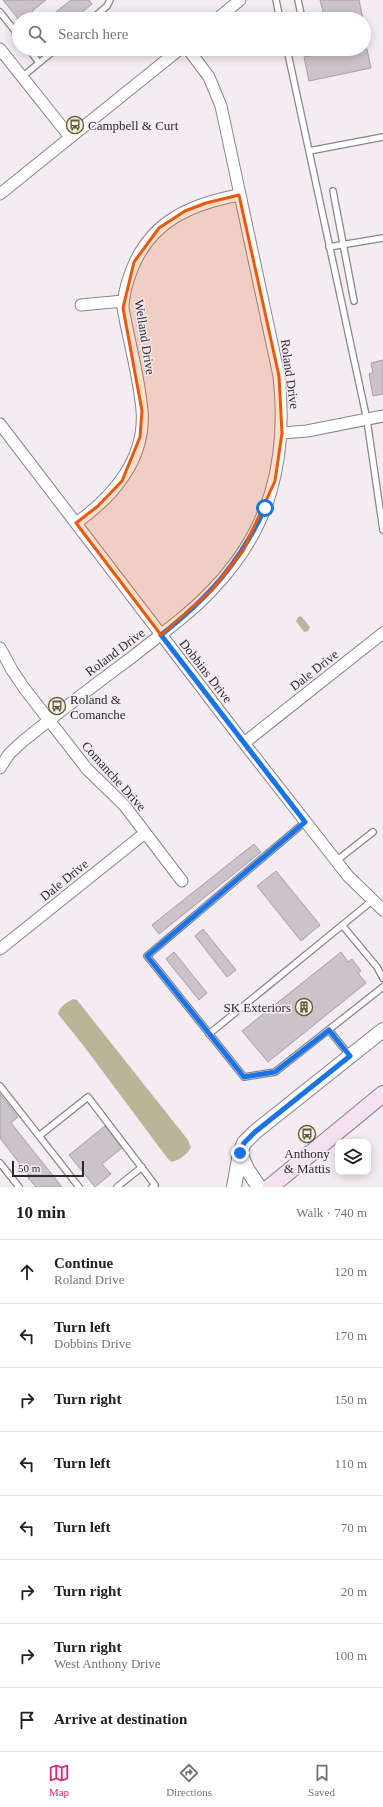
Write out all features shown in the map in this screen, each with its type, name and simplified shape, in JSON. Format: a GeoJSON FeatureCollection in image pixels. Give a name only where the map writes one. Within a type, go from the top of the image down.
{"type":"FeatureCollection","features":[{"type":"Feature","properties":{"kind":"main road"},"geometry":{"type":"LineString","coordinates":[[270,1187],[383,1094]]}},
{"type":"Feature","properties":{"kind":"street"},"geometry":{"type":"LineString","coordinates":[[225,12],[240,0]]}},
{"type":"Feature","properties":{"kind":"street"},"geometry":{"type":"LineString","coordinates":[[0,49],[70,137]]}},
{"type":"Feature","properties":{"kind":"street"},"geometry":{"type":"LineString","coordinates":[[0,194],[171,56]]}},
{"type":"Feature","properties":{"kind":"street","name":"Roland Drive"},"geometry":{"type":"LineString","coordinates":[[0,768],[9,754],[23,740],[161,635],[212,590],[243,551],[265,508],[275,481],[282,433],[282,401],[279,376],[217,91],[209,77],[193,56]]}},
{"type":"Feature","properties":{"kind":"street","name":"Welland Drive"},"geometry":{"type":"LineString","coordinates":[[76,523],[112,494],[122,481],[136,453],[140,437],[142,411],[123,300],[134,262],[150,237],[159,228],[185,211],[206,202],[239,195]]}},
{"type":"Feature","properties":{"kind":"street"},"geometry":{"type":"LineString","coordinates":[[81,305],[123,300]]}},
{"type":"Feature","properties":{"kind":"street"},"geometry":{"type":"LineString","coordinates":[[282,433],[307,431],[383,416]]}},
{"type":"Feature","properties":{"kind":"street","name":"Dobbins Drive"},"geometry":{"type":"LineString","coordinates":[[0,424],[305,822],[348,876],[383,910]]}},
{"type":"Feature","properties":{"kind":"street","name":"Dale Drive"},"geometry":{"type":"LineString","coordinates":[[244,743],[383,633]]}},
{"type":"Feature","properties":{"kind":"street","name":"Comanche Drive"},"geometry":{"type":"LineString","coordinates":[[0,648],[12,670],[87,769],[124,805],[182,881]]}},
{"type":"Feature","properties":{"kind":"street","name":"Dale Drive"},"geometry":{"type":"LineString","coordinates":[[0,949],[145,833]]}},
{"type":"Feature","properties":{"kind":"street"},"geometry":{"type":"LineString","coordinates":[[234,1187],[240,1153],[244,1143],[255,1132],[383,1030]]}},
{"type":"Feature","properties":{"kind":"street"},"geometry":{"type":"LineString","coordinates":[[240,1153],[247,1169],[259,1187]]}},
{"type":"Feature","properties":{"kind":"lane"},"geometry":{"type":"LineString","coordinates":[[100,12],[107,6],[110,0]]}},
{"type":"Feature","properties":{"kind":"lane"},"geometry":{"type":"LineString","coordinates":[[276,0],[279,12]]}},
{"type":"Feature","properties":{"kind":"lane"},"geometry":{"type":"LineString","coordinates":[[298,0],[301,12]]}},
{"type":"Feature","properties":{"kind":"lane"},"geometry":{"type":"LineString","coordinates":[[0,12],[12,27]]}},
{"type":"Feature","properties":{"kind":"lane"},"geometry":{"type":"LineString","coordinates":[[34,56],[39,63]]}},
{"type":"Feature","properties":{"kind":"lane"},"geometry":{"type":"LineString","coordinates":[[22,77],[48,56]]}},
{"type":"Feature","properties":{"kind":"lane"},"geometry":{"type":"LineString","coordinates":[[289,56],[367,420],[383,530]]}},
{"type":"Feature","properties":{"kind":"lane"},"geometry":{"type":"LineString","coordinates":[[309,151],[383,137]]}},
{"type":"Feature","properties":{"kind":"lane"},"geometry":{"type":"LineString","coordinates":[[333,191],[354,301]]}},
{"type":"Feature","properties":{"kind":"lane"},"geometry":{"type":"LineString","coordinates":[[329,247],[383,238]]}},
{"type":"Feature","properties":{"kind":"lane"},"geometry":{"type":"LineString","coordinates":[[305,822],[147,956],[244,1077],[275,1072],[383,986]]}},
{"type":"Feature","properties":{"kind":"lane"},"geometry":{"type":"LineString","coordinates":[[336,861],[373,832]]}},
{"type":"Feature","properties":{"kind":"lane"},"geometry":{"type":"LineString","coordinates":[[209,1034],[373,900]]}},
{"type":"Feature","properties":{"kind":"lane"},"geometry":{"type":"LineString","coordinates":[[342,925],[377,967],[383,978]]}},
{"type":"Feature","properties":{"kind":"lane"},"geometry":{"type":"LineString","coordinates":[[329,1030],[350,1056]]}},
{"type":"Feature","properties":{"kind":"lane"},"geometry":{"type":"LineString","coordinates":[[0,1086],[79,1187]]}},
{"type":"Feature","properties":{"kind":"lane"},"geometry":{"type":"LineString","coordinates":[[39,1136],[88,1097],[155,1185],[152,1187]]}},
{"type":"Feature","properties":{"kind":"lane"},"geometry":{"type":"LineString","coordinates":[[0,1163],[19,1187]]}},
{"type":"Feature","properties":{"kind":"lane"},"geometry":{"type":"LineString","coordinates":[[117,1187],[142,1167]]}},
{"type":"Feature","properties":{"kind":"highlighted area"},"geometry":{"type":"Polygon","coordinates":[[[239,195],[279,376],[282,433],[275,481],[243,551],[212,590],[161,635],[76,523],[98,506],[122,481],[140,437],[142,411],[123,308],[134,262],[159,228],[185,211],[206,203],[239,195]]]}},
{"type":"Feature","properties":{"kind":"shaded area"},"geometry":{"type":"Polygon","coordinates":[[[301,616],[310,627],[308,631],[304,632],[296,621],[298,617],[301,616]]]}},
{"type":"Feature","properties":{"kind":"shaded area"},"geometry":{"type":"Polygon","coordinates":[[[73,999],[77,1000],[188,1140],[191,1147],[186,1154],[172,1162],[168,1159],[58,1014],[66,1003],[73,999]]]}},
{"type":"Feature","properties":{"kind":"building"},"geometry":{"type":"Polygon","coordinates":[[[3,0],[46,0],[32,11],[33,12],[12,12],[3,0]]]}},
{"type":"Feature","properties":{"kind":"building"},"geometry":{"type":"Polygon","coordinates":[[[71,0],[89,0],[92,4],[82,12],[56,12],[71,0]]]}},
{"type":"Feature","properties":{"kind":"building"},"geometry":{"type":"Polygon","coordinates":[[[320,0],[359,0],[362,12],[323,12],[320,0]]]}},
{"type":"Feature","properties":{"kind":"building"},"geometry":{"type":"Polygon","coordinates":[[[368,56],[371,68],[309,81],[304,57],[368,56]]]}},
{"type":"Feature","properties":{"kind":"building"},"geometry":{"type":"Polygon","coordinates":[[[383,360],[383,394],[373,396],[369,374],[373,373],[371,363],[383,360]]]}},
{"type":"Feature","properties":{"kind":"building"},"geometry":{"type":"Polygon","coordinates":[[[254,844],[261,852],[159,934],[152,925],[254,844]]]}},
{"type":"Feature","properties":{"kind":"building"},"geometry":{"type":"Polygon","coordinates":[[[276,871],[320,925],[301,941],[257,886],[276,871]]]}},
{"type":"Feature","properties":{"kind":"building"},"geometry":{"type":"Polygon","coordinates":[[[203,929],[236,970],[227,977],[195,936],[203,929]]]}},
{"type":"Feature","properties":{"kind":"building"},"geometry":{"type":"Polygon","coordinates":[[[174,952],[207,993],[199,1000],[166,959],[174,952]]]}},
{"type":"Feature","properties":{"kind":"building","name":"SK Exteriors"},"geometry":{"type":"Polygon","coordinates":[[[341,952],[348,962],[352,959],[361,971],[358,973],[366,983],[268,1062],[242,1031],[341,952]]]}},
{"type":"Feature","properties":{"kind":"building"},"geometry":{"type":"Polygon","coordinates":[[[0,1094],[18,1117],[11,1123],[62,1187],[36,1187],[0,1138],[0,1094]]]}},
{"type":"Feature","properties":{"kind":"building"},"geometry":{"type":"Polygon","coordinates":[[[105,1126],[122,1148],[102,1164],[111,1174],[95,1187],[69,1155],[105,1126]]]}},
{"type":"Feature","properties":{"kind":"place","name":"Campbell & Curt"},"geometry":{"type":"Point","coordinates":[75,125]}},
{"type":"Feature","properties":{"kind":"place","name":"Roland & Comanche"},"geometry":{"type":"Point","coordinates":[57,706]}},
{"type":"Feature","properties":{"kind":"place","name":"SK Exteriors"},"geometry":{"type":"Point","coordinates":[304,1007]}},
{"type":"Feature","properties":{"kind":"place","name":"Anthony & Mattis"},"geometry":{"type":"Point","coordinates":[307,1134]}},
{"type":"Feature","properties":{"kind":"route"},"geometry":{"type":"LineString","coordinates":[[240,1153],[244,1143],[255,1132],[350,1056],[329,1030],[275,1072],[244,1077],[147,956],[305,822],[161,635],[212,590],[228,571],[254,533],[265,508]]}}]}
